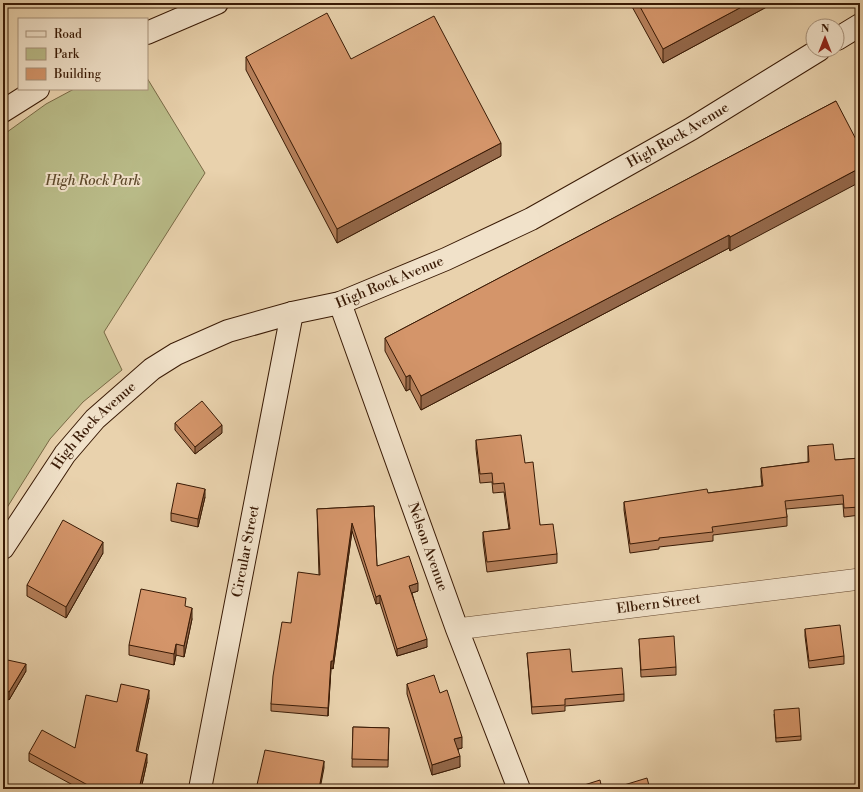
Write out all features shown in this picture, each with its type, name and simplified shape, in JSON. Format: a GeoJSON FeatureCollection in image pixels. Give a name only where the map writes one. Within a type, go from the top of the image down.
{"type":"FeatureCollection","features":[{"type":"Feature","properties":{"kind":"street"},"geometry":{"type":"LineString","coordinates":[[148,33],[217,3]]}},
{"type":"Feature","properties":{"kind":"street"},"geometry":{"type":"LineString","coordinates":[[845,34],[860,25]]}},
{"type":"Feature","properties":{"kind":"street","name":"High Rock Avenue"},"geometry":{"type":"LineString","coordinates":[[3,548],[65,454],[96,419],[152,369],[176,354],[228,331],[292,313],[340,303],[446,259],[531,219],[691,129],[806,58]]}},
{"type":"Feature","properties":{"kind":"street"},"geometry":{"type":"LineString","coordinates":[[3,111],[36,90]]}},
{"type":"Feature","properties":{"kind":"street","name":"Nelson Avenue"},"geometry":{"type":"LineString","coordinates":[[340,303],[457,628],[519,789]]}},
{"type":"Feature","properties":{"kind":"street","name":"Circular Street"},"geometry":{"type":"LineString","coordinates":[[200,789],[292,313]]}},
{"type":"Feature","properties":{"kind":"street","name":"Elbern Street"},"geometry":{"type":"LineString","coordinates":[[457,628],[860,579]]}},
{"type":"Feature","properties":{"kind":"green space","name":"High Rock Park"},"geometry":{"type":"Polygon","coordinates":[[[148,80],[205,173],[104,332],[122,370],[83,402],[50,439],[3,514],[3,135],[46,104],[72,90],[148,90],[148,80]]]}},
{"type":"Feature","properties":{"kind":"building"},"geometry":{"type":"Polygon","coordinates":[[[638,3],[749,3],[663,49],[638,3]]]}},
{"type":"Feature","properties":{"kind":"building"},"geometry":{"type":"Polygon","coordinates":[[[327,13],[351,59],[434,16],[501,143],[337,229],[246,57],[327,13]]]}},
{"type":"Feature","properties":{"kind":"building"},"geometry":{"type":"Polygon","coordinates":[[[836,101],[860,147],[860,168],[730,237],[729,235],[421,396],[410,375],[406,377],[385,338],[836,101]]]}},
{"type":"Feature","properties":{"kind":"building"},"geometry":{"type":"Polygon","coordinates":[[[202,401],[222,425],[195,447],[175,423],[202,401]]]}},
{"type":"Feature","properties":{"kind":"building"},"geometry":{"type":"Polygon","coordinates":[[[521,435],[525,463],[533,462],[540,525],[553,524],[557,554],[487,562],[483,532],[510,529],[504,483],[493,484],[492,473],[480,474],[476,440],[521,435]]]}},
{"type":"Feature","properties":{"kind":"building"},"geometry":{"type":"Polygon","coordinates":[[[833,444],[835,460],[860,458],[860,507],[844,508],[843,495],[785,501],[787,517],[712,527],[713,532],[659,538],[659,540],[630,544],[624,502],[707,489],[708,493],[763,486],[761,468],[809,462],[808,446],[833,444]]]}},
{"type":"Feature","properties":{"kind":"building"},"geometry":{"type":"Polygon","coordinates":[[[177,483],[205,489],[198,519],[171,513],[177,483]]]}},
{"type":"Feature","properties":{"kind":"building"},"geometry":{"type":"Polygon","coordinates":[[[374,506],[377,566],[409,556],[418,583],[409,586],[427,639],[397,649],[380,595],[376,597],[352,523],[333,661],[331,661],[328,708],[271,704],[273,676],[282,622],[291,623],[298,572],[320,575],[317,509],[374,506]]]}},
{"type":"Feature","properties":{"kind":"building"},"geometry":{"type":"Polygon","coordinates":[[[63,520],[103,542],[66,607],[27,585],[63,520]]]}},
{"type":"Feature","properties":{"kind":"building"},"geometry":{"type":"Polygon","coordinates":[[[141,589],[186,598],[185,606],[192,608],[184,646],[176,644],[174,654],[129,645],[141,589]]]}},
{"type":"Feature","properties":{"kind":"building"},"geometry":{"type":"Polygon","coordinates":[[[840,625],[844,656],[809,661],[805,629],[840,625]]]}},
{"type":"Feature","properties":{"kind":"building"},"geometry":{"type":"Polygon","coordinates":[[[674,636],[676,667],[641,670],[639,639],[674,636]]]}},
{"type":"Feature","properties":{"kind":"building"},"geometry":{"type":"Polygon","coordinates":[[[570,649],[572,672],[622,668],[624,694],[565,699],[565,705],[532,707],[527,653],[570,649]]]}},
{"type":"Feature","properties":{"kind":"building"},"geometry":{"type":"Polygon","coordinates":[[[3,659],[26,664],[9,692],[3,689],[3,659]]]}},
{"type":"Feature","properties":{"kind":"building"},"geometry":{"type":"Polygon","coordinates":[[[434,675],[440,693],[447,690],[462,737],[454,739],[460,756],[432,765],[407,684],[434,675]]]}},
{"type":"Feature","properties":{"kind":"building"},"geometry":{"type":"Polygon","coordinates":[[[121,684],[149,690],[136,751],[147,754],[139,789],[95,789],[29,753],[42,730],[75,748],[86,695],[117,702],[121,684]]]}},
{"type":"Feature","properties":{"kind":"building"},"geometry":{"type":"Polygon","coordinates":[[[799,708],[801,736],[776,738],[774,710],[799,708]]]}},
{"type":"Feature","properties":{"kind":"building"},"geometry":{"type":"Polygon","coordinates":[[[353,727],[389,728],[388,760],[352,759],[353,727]]]}},
{"type":"Feature","properties":{"kind":"building"},"geometry":{"type":"Polygon","coordinates":[[[265,750],[324,761],[319,789],[256,789],[265,750]]]}},
{"type":"Feature","properties":{"kind":"building"},"geometry":{"type":"Polygon","coordinates":[[[647,778],[650,789],[611,789],[647,778]]]}},
{"type":"Feature","properties":{"kind":"building"},"geometry":{"type":"Polygon","coordinates":[[[600,780],[602,789],[579,789],[578,787],[600,780]]]}}]}
